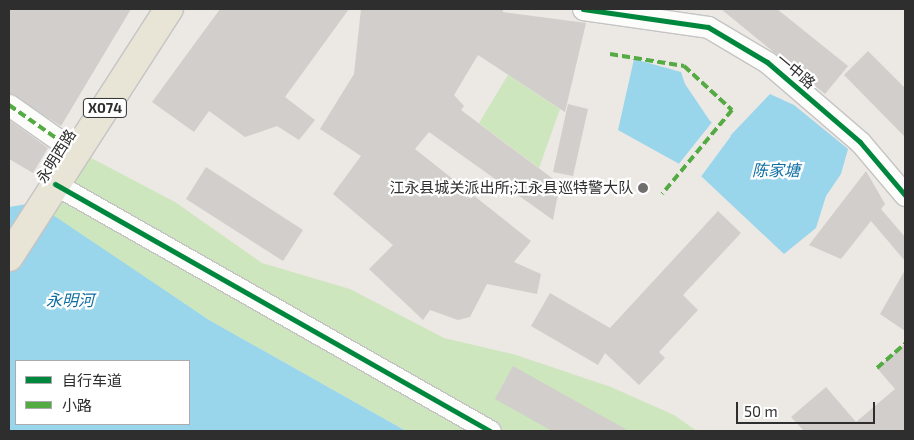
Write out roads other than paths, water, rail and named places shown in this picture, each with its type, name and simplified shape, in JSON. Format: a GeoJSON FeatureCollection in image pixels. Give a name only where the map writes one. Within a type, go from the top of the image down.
{"type":"FeatureCollection","features":[{"type":"Feature","properties":{"kind":"main road","name":"永明西路"},"geometry":{"type":"LineString","coordinates":[[33,205],[63,143],[147,9]]}},
{"type":"Feature","properties":{"kind":"main road","name":"永明西路"},"geometry":{"type":"LineString","coordinates":[[33,205],[55,184],[170,9]]}},
{"type":"Feature","properties":{"kind":"main road","name":"X074"},"geometry":{"type":"LineString","coordinates":[[9,230],[33,205]]}},
{"type":"Feature","properties":{"kind":"main road","name":"X074"},"geometry":{"type":"LineString","coordinates":[[9,256],[33,205]]}},
{"type":"Feature","properties":{"kind":"street","name":"一中路"},"geometry":{"type":"LineString","coordinates":[[583,9],[683,16],[708,27],[767,62],[860,142],[905,194]]}},
{"type":"Feature","properties":{"kind":"street"},"geometry":{"type":"LineString","coordinates":[[9,105],[63,143]]}},
{"type":"Feature","properties":{"kind":"street"},"geometry":{"type":"LineString","coordinates":[[55,184],[490,431]]}},
{"type":"Feature","properties":{"kind":"water","name":"陈家塘"},"geometry":{"type":"Polygon","coordinates":[[[634,59],[681,72],[685,84],[710,121],[730,136],[770,94],[794,105],[848,149],[841,174],[826,196],[816,228],[784,254],[701,176],[618,130],[634,59]]]}},
{"type":"Feature","properties":{"kind":"water","name":"永明河"},"geometry":{"type":"Polygon","coordinates":[[[27,204],[47,211],[209,320],[406,431],[9,431],[9,207],[27,204]]]}},
{"type":"Feature","properties":{"kind":"place","name":"江永县城关派出所;江永县巡特警大队"},"geometry":{"type":"Point","coordinates":[643,188]}}]}
